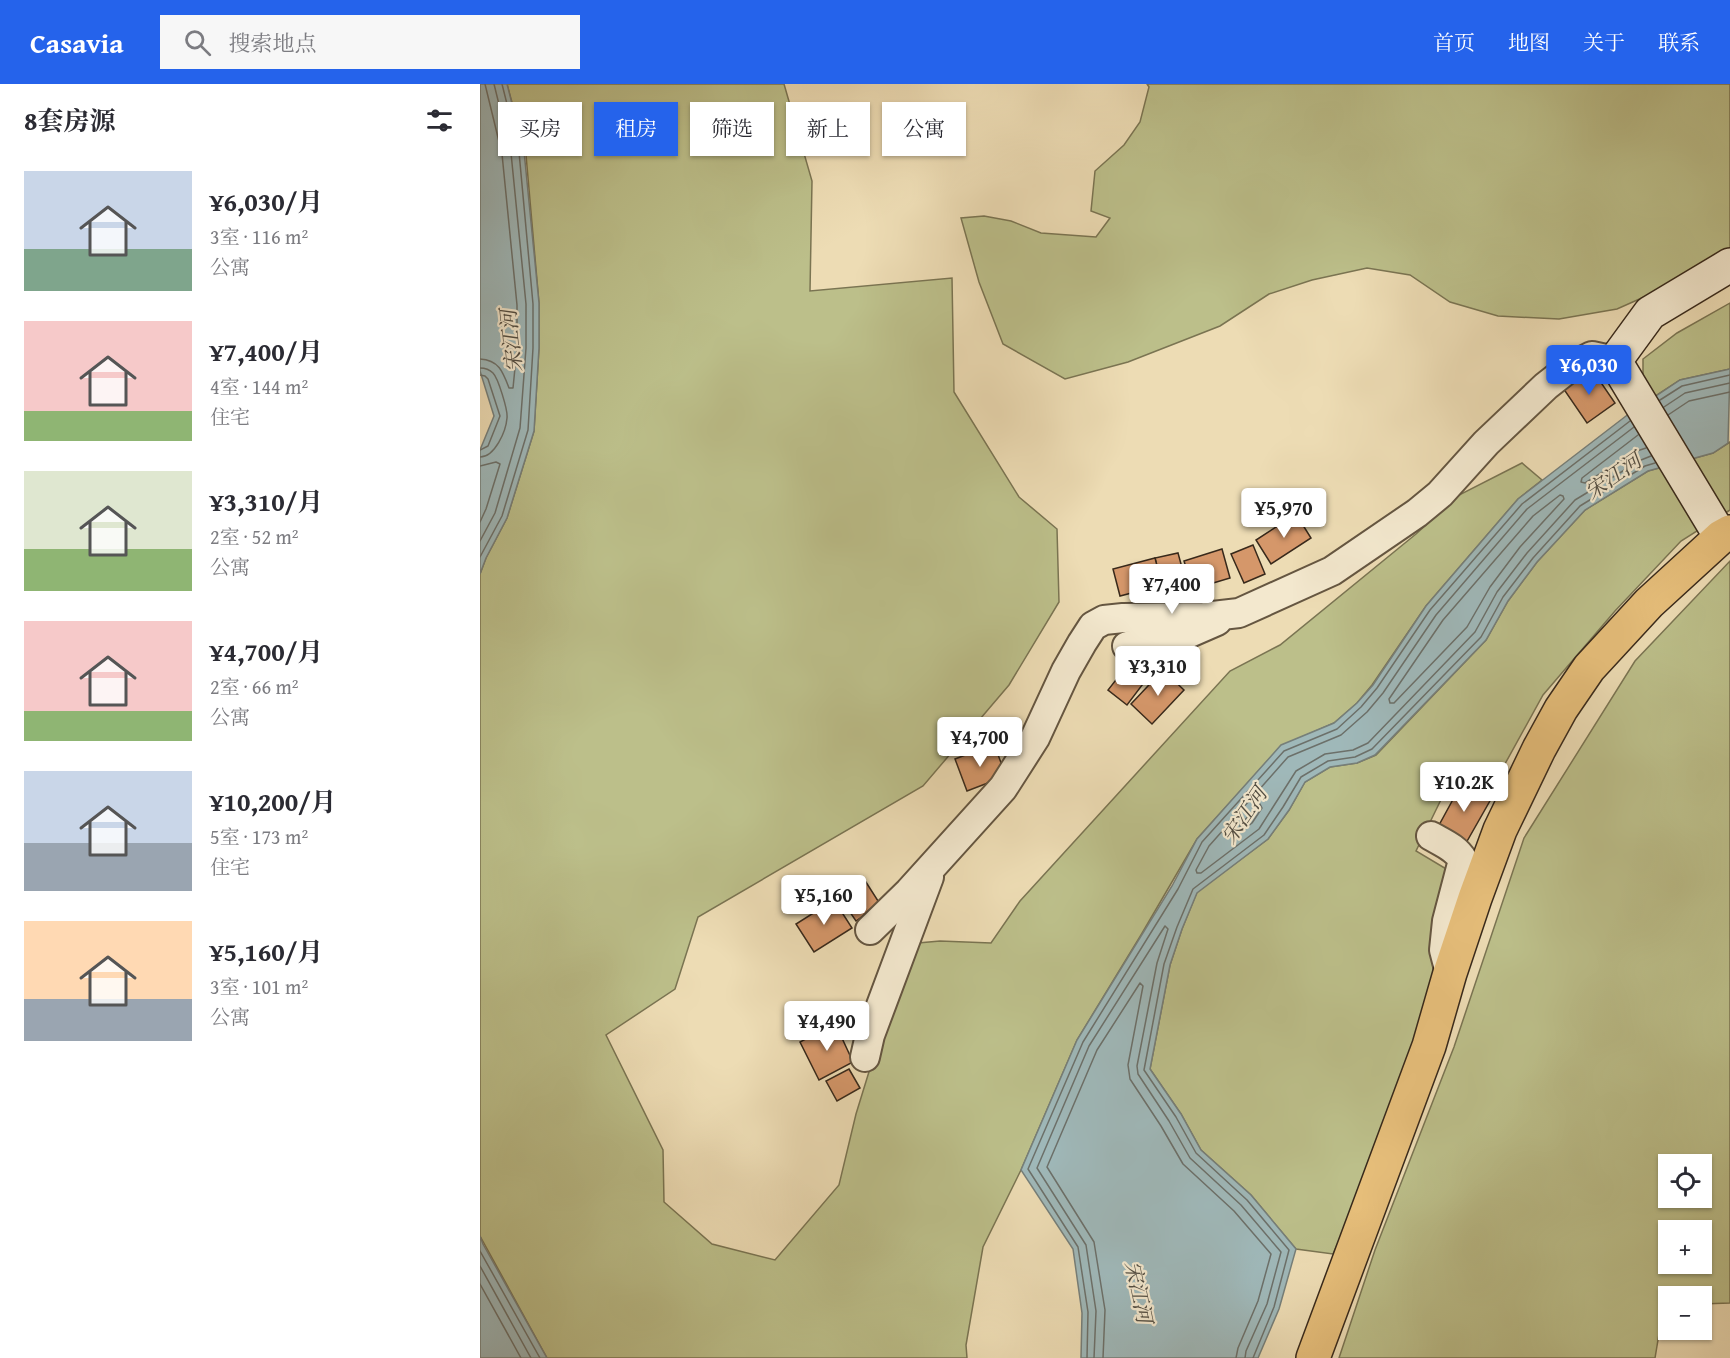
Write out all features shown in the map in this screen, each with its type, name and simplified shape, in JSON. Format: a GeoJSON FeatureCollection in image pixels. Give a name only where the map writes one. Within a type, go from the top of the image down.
{"type":"FeatureCollection","features":[{"type":"Feature","properties":{"kind":"highway"},"geometry":{"type":"LineString","coordinates":[[1313,1358],[1429,1046],[1474,898],[1500,830],[1539,749],[1561,709],[1589,668],[1624,629],[1726,534]]}},
{"type":"Feature","properties":{"kind":"street"},"geometry":{"type":"LineString","coordinates":[[1615,361],[1650,313],[1730,265]]}},
{"type":"Feature","properties":{"kind":"street"},"geometry":{"type":"LineString","coordinates":[[870,930],[1003,788],[1020,765],[1074,657],[1093,626],[1104,620],[1123,618],[1204,617],[1239,613],[1332,571],[1417,513],[1440,494],[1486,443],[1546,386],[1569,368],[1592,356],[1615,361],[1726,534]]}},
{"type":"Feature","properties":{"kind":"street"},"geometry":{"type":"LineString","coordinates":[[1127,646],[1178,638],[1232,614]]}},
{"type":"Feature","properties":{"kind":"street"},"geometry":{"type":"LineString","coordinates":[[1431,836],[1451,847],[1462,860],[1447,921],[1444,950],[1450,973]]}},
{"type":"Feature","properties":{"kind":"street"},"geometry":{"type":"LineString","coordinates":[[865,1057],[870,1035],[933,864]]}},
{"type":"Feature","properties":{"kind":"green space"},"geometry":{"type":"Polygon","coordinates":[[[507,84],[784,84],[789,102],[786,102],[786,156],[805,156],[812,181],[810,291],[952,278],[954,392],[1019,497],[1057,529],[1059,602],[1009,685],[923,786],[698,917],[675,989],[606,1035],[663,1150],[664,1202],[712,1244],[775,1260],[839,1185],[856,1114],[880,1036],[918,943],[940,941],[991,943],[1020,901],[1230,671],[1280,645],[1416,534],[1459,495],[1522,463],[1542,480],[1518,499],[1426,606],[1357,703],[1334,723],[1281,746],[1197,839],[1077,1040],[1021,1170],[983,1247],[966,1345],[967,1358],[547,1358],[480,1236],[480,574],[507,518],[534,431],[539,303],[526,156],[582,156],[582,102],[512,102],[507,84]]]}},
{"type":"Feature","properties":{"kind":"green space"},"geometry":{"type":"Polygon","coordinates":[[[1147,84],[1730,84],[1730,249],[1671,285],[1617,309],[1559,319],[1498,316],[1450,302],[1410,275],[1367,268],[1312,280],[1269,294],[1220,326],[1128,362],[1065,379],[1003,344],[979,282],[961,218],[984,216],[1011,221],[1041,233],[1096,237],[1110,218],[1091,211],[1095,171],[1124,145],[1140,122],[1149,87],[1147,84]]]}},
{"type":"Feature","properties":{"kind":"green space"},"geometry":{"type":"Polygon","coordinates":[[[1730,303],[1730,369],[1680,380],[1654,397],[1643,380],[1643,359],[1677,333],[1730,303]]]}},
{"type":"Feature","properties":{"kind":"green space"},"geometry":{"type":"Polygon","coordinates":[[[1730,442],[1730,510],[1681,541],[1615,611],[1543,695],[1495,782],[1452,777],[1416,851],[1453,873],[1441,973],[1366,1180],[1333,1254],[1296,1249],[1251,1195],[1201,1150],[1181,1114],[1150,1069],[1170,965],[1197,892],[1268,839],[1289,810],[1305,782],[1330,767],[1357,763],[1376,755],[1486,640],[1508,601],[1537,562],[1585,510],[1648,471],[1713,453],[1730,442]]]}},
{"type":"Feature","properties":{"kind":"green space"},"geometry":{"type":"Polygon","coordinates":[[[1730,561],[1730,1303],[1712,1304],[1712,1286],[1658,1286],[1658,1340],[1655,1358],[1339,1358],[1375,1250],[1454,1047],[1524,838],[1635,661],[1730,561]]]}},
{"type":"Feature","properties":{"kind":"water","name":"宋江河"},"geometry":{"type":"Polygon","coordinates":[[[480,84],[507,84],[512,102],[498,102],[498,156],[524,156],[539,303],[539,348],[534,431],[507,518],[480,574],[480,450],[494,416],[480,371],[480,84]]]}},
{"type":"Feature","properties":{"kind":"water","name":"宋江河"},"geometry":{"type":"Polygon","coordinates":[[[1730,369],[1728,443],[1713,453],[1648,471],[1585,510],[1537,562],[1508,601],[1486,640],[1375,755],[1357,763],[1330,767],[1305,782],[1289,810],[1268,839],[1197,893],[1170,965],[1150,1069],[1181,1114],[1201,1150],[1251,1195],[1296,1249],[1279,1309],[1258,1358],[1081,1358],[1082,1313],[1073,1249],[1021,1170],[1077,1040],[1172,886],[1197,839],[1281,745],[1334,723],[1357,703],[1373,685],[1426,606],[1518,499],[1626,416],[1680,380],[1730,369]]]}},
{"type":"Feature","properties":{"kind":"water"},"geometry":{"type":"Polygon","coordinates":[[[480,1236],[483,1244],[547,1358],[480,1358],[480,1236]]]}},
{"type":"Feature","properties":{"kind":"building"},"geometry":{"type":"Polygon","coordinates":[[[1591,368],[1615,403],[1587,423],[1563,388],[1591,368]]]}},
{"type":"Feature","properties":{"kind":"building"},"geometry":{"type":"Polygon","coordinates":[[[1296,514],[1311,538],[1271,564],[1256,540],[1296,514]]]}},
{"type":"Feature","properties":{"kind":"building"},"geometry":{"type":"Polygon","coordinates":[[[1253,545],[1265,574],[1244,583],[1231,554],[1253,545]]]}},
{"type":"Feature","properties":{"kind":"building"},"geometry":{"type":"Polygon","coordinates":[[[1222,549],[1230,578],[1193,589],[1184,561],[1222,549]]]}},
{"type":"Feature","properties":{"kind":"building"},"geometry":{"type":"Polygon","coordinates":[[[1178,553],[1187,586],[1163,592],[1155,558],[1178,553]]]}},
{"type":"Feature","properties":{"kind":"building"},"geometry":{"type":"Polygon","coordinates":[[[1155,558],[1162,585],[1120,596],[1113,569],[1155,558]]]}},
{"type":"Feature","properties":{"kind":"building"},"geometry":{"type":"Polygon","coordinates":[[[1130,662],[1149,676],[1127,705],[1108,690],[1130,662]]]}},
{"type":"Feature","properties":{"kind":"building"},"geometry":{"type":"Polygon","coordinates":[[[1163,670],[1184,690],[1152,724],[1131,704],[1163,670]]]}},
{"type":"Feature","properties":{"kind":"building"},"geometry":{"type":"Polygon","coordinates":[[[994,744],[1006,776],[967,791],[955,759],[994,744]]]}},
{"type":"Feature","properties":{"kind":"building"},"geometry":{"type":"Polygon","coordinates":[[[1462,783],[1491,799],[1466,843],[1438,827],[1462,783]]]}},
{"type":"Feature","properties":{"kind":"building"},"geometry":{"type":"Polygon","coordinates":[[[864,879],[880,904],[856,921],[839,896],[864,879]]]}},
{"type":"Feature","properties":{"kind":"building"},"geometry":{"type":"Polygon","coordinates":[[[834,900],[852,928],[814,952],[796,924],[834,900]]]}},
{"type":"Feature","properties":{"kind":"building"},"geometry":{"type":"Polygon","coordinates":[[[835,1023],[853,1062],[819,1080],[800,1042],[835,1023]]]}},
{"type":"Feature","properties":{"kind":"building"},"geometry":{"type":"Polygon","coordinates":[[[849,1069],[860,1088],[837,1101],[826,1081],[849,1069]]]}}]}
